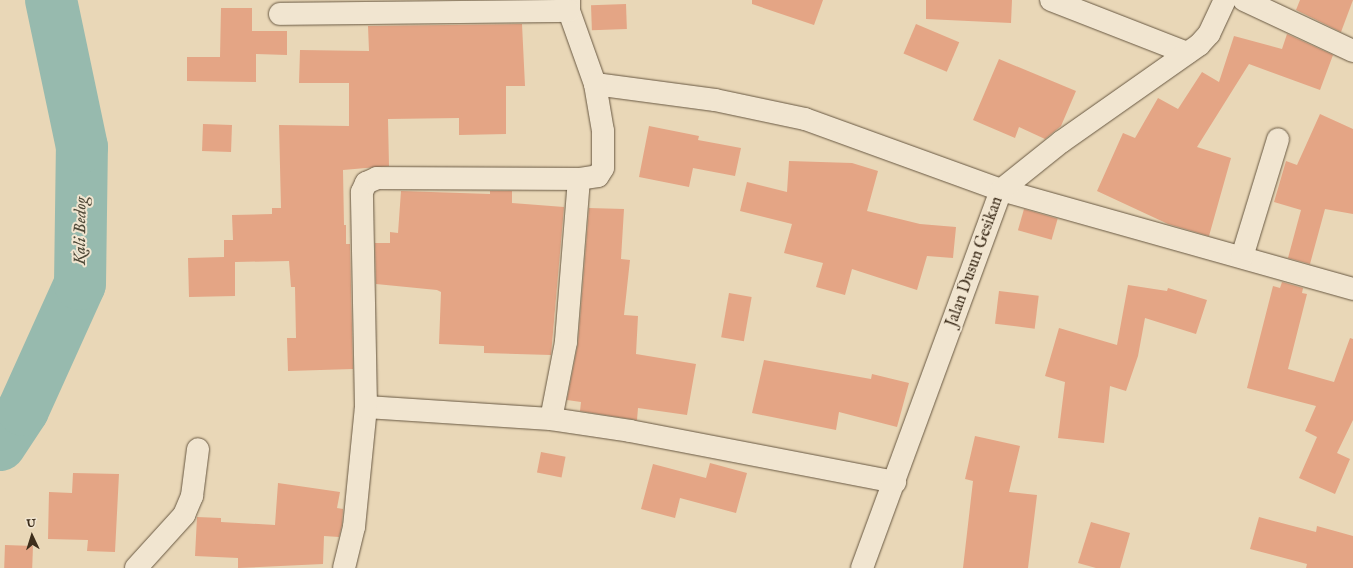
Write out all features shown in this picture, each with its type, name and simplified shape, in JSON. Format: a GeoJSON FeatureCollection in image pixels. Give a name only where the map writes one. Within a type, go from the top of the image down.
{"type":"FeatureCollection","features":[{"type":"Feature","properties":{"kind":"street"},"geometry":{"type":"LineString","coordinates":[[1051,0],[1187,53]]}},
{"type":"Feature","properties":{"kind":"street","name":"Jalan Dusun Gesikan"},"geometry":{"type":"LineString","coordinates":[[862,568],[895,482],[1001,190],[1061,142],[1187,53],[1209,34],[1225,0]]}},
{"type":"Feature","properties":{"kind":"street"},"geometry":{"type":"LineString","coordinates":[[1244,0],[1353,51]]}},
{"type":"Feature","properties":{"kind":"street"},"geometry":{"type":"LineString","coordinates":[[280,14],[404,6],[569,5],[595,84],[603,131],[602,168],[598,176],[580,179],[377,178],[366,183],[362,192],[366,407],[354,527],[344,568]]}},
{"type":"Feature","properties":{"kind":"street"},"geometry":{"type":"LineString","coordinates":[[595,84],[715,100],[805,119],[1001,190],[1353,289]]}},
{"type":"Feature","properties":{"kind":"street"},"geometry":{"type":"LineString","coordinates":[[1242,258],[1278,139]]}},
{"type":"Feature","properties":{"kind":"street"},"geometry":{"type":"LineString","coordinates":[[551,420],[566,342],[580,179]]}},
{"type":"Feature","properties":{"kind":"street"},"geometry":{"type":"LineString","coordinates":[[366,407],[551,420],[630,431],[895,482]]}},
{"type":"Feature","properties":{"kind":"street"},"geometry":{"type":"LineString","coordinates":[[136,568],[184,515],[192,496],[198,449]]}},
{"type":"Feature","properties":{"kind":"building"},"geometry":{"type":"Polygon","coordinates":[[[752,0],[823,0],[814,25],[752,4],[752,0]]]}},
{"type":"Feature","properties":{"kind":"building"},"geometry":{"type":"Polygon","coordinates":[[[926,0],[1012,0],[1011,23],[926,19],[926,0]]]}},
{"type":"Feature","properties":{"kind":"building"},"geometry":{"type":"Polygon","coordinates":[[[1300,0],[1353,0],[1341,32],[1296,10],[1300,0]]]}},
{"type":"Feature","properties":{"kind":"building"},"geometry":{"type":"Polygon","coordinates":[[[626,4],[627,29],[592,30],[591,5],[626,4]]]}},
{"type":"Feature","properties":{"kind":"building"},"geometry":{"type":"Polygon","coordinates":[[[221,8],[252,8],[252,31],[287,31],[287,55],[256,54],[256,82],[187,81],[187,57],[220,57],[221,8]]]}},
{"type":"Feature","properties":{"kind":"building"},"geometry":{"type":"Polygon","coordinates":[[[522,24],[525,86],[506,86],[506,134],[459,135],[459,118],[388,119],[389,166],[343,170],[344,225],[346,225],[346,244],[350,244],[353,369],[288,371],[287,338],[296,338],[295,287],[291,287],[289,261],[235,262],[235,296],[189,297],[188,258],[224,257],[224,240],[233,240],[232,215],[272,214],[272,208],[281,208],[279,125],[349,126],[349,83],[299,83],[300,50],[369,51],[368,26],[522,24]]]}},
{"type":"Feature","properties":{"kind":"building"},"geometry":{"type":"Polygon","coordinates":[[[916,24],[959,42],[947,72],[903,53],[916,24]]]}},
{"type":"Feature","properties":{"kind":"building"},"geometry":{"type":"Polygon","coordinates":[[[1287,34],[1333,55],[1320,90],[1249,64],[1197,147],[1231,158],[1209,236],[1168,224],[1097,191],[1123,133],[1135,138],[1158,98],[1178,109],[1202,72],[1219,82],[1234,36],[1282,49],[1287,34]]]}},
{"type":"Feature","properties":{"kind":"building"},"geometry":{"type":"Polygon","coordinates":[[[999,59],[1076,91],[1061,126],[1045,139],[1019,127],[1015,138],[973,120],[999,59]]]}},
{"type":"Feature","properties":{"kind":"building"},"geometry":{"type":"Polygon","coordinates":[[[1320,114],[1353,129],[1353,214],[1325,209],[1310,264],[1288,258],[1301,210],[1274,202],[1286,161],[1297,165],[1320,114]]]}},
{"type":"Feature","properties":{"kind":"building"},"geometry":{"type":"Polygon","coordinates":[[[203,124],[232,125],[231,152],[202,151],[203,124]]]}},
{"type":"Feature","properties":{"kind":"building"},"geometry":{"type":"Polygon","coordinates":[[[649,126],[699,136],[698,140],[741,148],[735,176],[693,168],[689,187],[639,177],[649,126]]]}},
{"type":"Feature","properties":{"kind":"building"},"geometry":{"type":"Polygon","coordinates":[[[789,161],[852,163],[878,171],[867,211],[920,224],[956,227],[953,258],[927,256],[917,290],[852,269],[845,295],[816,287],[823,263],[784,253],[792,224],[740,211],[747,182],[787,192],[789,161]]]}},
{"type":"Feature","properties":{"kind":"building"},"geometry":{"type":"Polygon","coordinates":[[[401,191],[490,194],[490,191],[512,191],[512,203],[564,207],[551,355],[484,353],[484,346],[439,344],[441,292],[437,290],[376,284],[375,243],[390,243],[390,232],[398,233],[401,191]]]}},
{"type":"Feature","properties":{"kind":"building"},"geometry":{"type":"Polygon","coordinates":[[[589,208],[624,209],[621,259],[630,260],[624,315],[638,316],[636,354],[696,364],[687,415],[638,408],[637,420],[580,411],[581,402],[567,400],[578,343],[589,208]]]}},
{"type":"Feature","properties":{"kind":"building"},"geometry":{"type":"Polygon","coordinates":[[[1024,209],[1058,219],[1052,240],[1018,230],[1024,209]]]}},
{"type":"Feature","properties":{"kind":"building"},"geometry":{"type":"Polygon","coordinates":[[[1282,282],[1303,288],[1302,293],[1307,294],[1288,369],[1334,382],[1350,338],[1353,339],[1353,420],[1337,453],[1350,459],[1335,494],[1299,478],[1317,437],[1305,431],[1316,406],[1247,388],[1273,286],[1280,288],[1282,282]]]}},
{"type":"Feature","properties":{"kind":"building"},"geometry":{"type":"Polygon","coordinates":[[[1128,285],[1167,291],[1168,288],[1207,300],[1196,334],[1145,318],[1138,356],[1126,391],[1110,386],[1104,443],[1058,438],[1065,382],[1045,376],[1059,328],[1117,345],[1128,285]]]}},
{"type":"Feature","properties":{"kind":"building"},"geometry":{"type":"Polygon","coordinates":[[[999,291],[1039,296],[1035,329],[995,324],[999,291]]]}},
{"type":"Feature","properties":{"kind":"building"},"geometry":{"type":"Polygon","coordinates":[[[729,293],[752,297],[744,341],[721,337],[729,293]]]}},
{"type":"Feature","properties":{"kind":"building"},"geometry":{"type":"Polygon","coordinates":[[[764,360],[871,379],[872,374],[909,383],[897,427],[839,412],[836,430],[752,413],[764,360]]]}},
{"type":"Feature","properties":{"kind":"building"},"geometry":{"type":"Polygon","coordinates":[[[975,436],[1020,446],[1009,492],[1037,495],[1028,568],[963,568],[973,481],[965,479],[975,436]]]}},
{"type":"Feature","properties":{"kind":"building"},"geometry":{"type":"Polygon","coordinates":[[[541,452],[566,457],[562,477],[537,473],[541,452]]]}},
{"type":"Feature","properties":{"kind":"building"},"geometry":{"type":"Polygon","coordinates":[[[710,463],[747,473],[736,513],[680,498],[675,518],[641,509],[653,464],[706,478],[710,463]]]}},
{"type":"Feature","properties":{"kind":"building"},"geometry":{"type":"Polygon","coordinates":[[[73,473],[119,474],[115,552],[87,551],[88,540],[48,539],[49,492],[72,493],[73,473]]]}},
{"type":"Feature","properties":{"kind":"building"},"geometry":{"type":"Polygon","coordinates":[[[278,483],[340,492],[337,508],[343,509],[342,525],[339,537],[324,536],[323,564],[238,568],[238,558],[195,556],[197,517],[221,518],[221,522],[275,525],[278,483]]]}},
{"type":"Feature","properties":{"kind":"building"},"geometry":{"type":"Polygon","coordinates":[[[1259,517],[1316,532],[1317,526],[1353,536],[1353,568],[1306,568],[1307,564],[1250,549],[1259,517]]]}},
{"type":"Feature","properties":{"kind":"building"},"geometry":{"type":"Polygon","coordinates":[[[1091,522],[1130,533],[1120,568],[1096,568],[1078,563],[1091,522]]]}},
{"type":"Feature","properties":{"kind":"building"},"geometry":{"type":"Polygon","coordinates":[[[5,545],[33,546],[32,568],[4,568],[5,545]]]}},
{"type":"Feature","properties":{"kind":"waterway","name":"Kali Bedog"},"geometry":{"type":"LineString","coordinates":[[0,445],[23,410],[80,284],[82,147],[51,0]]}}]}
